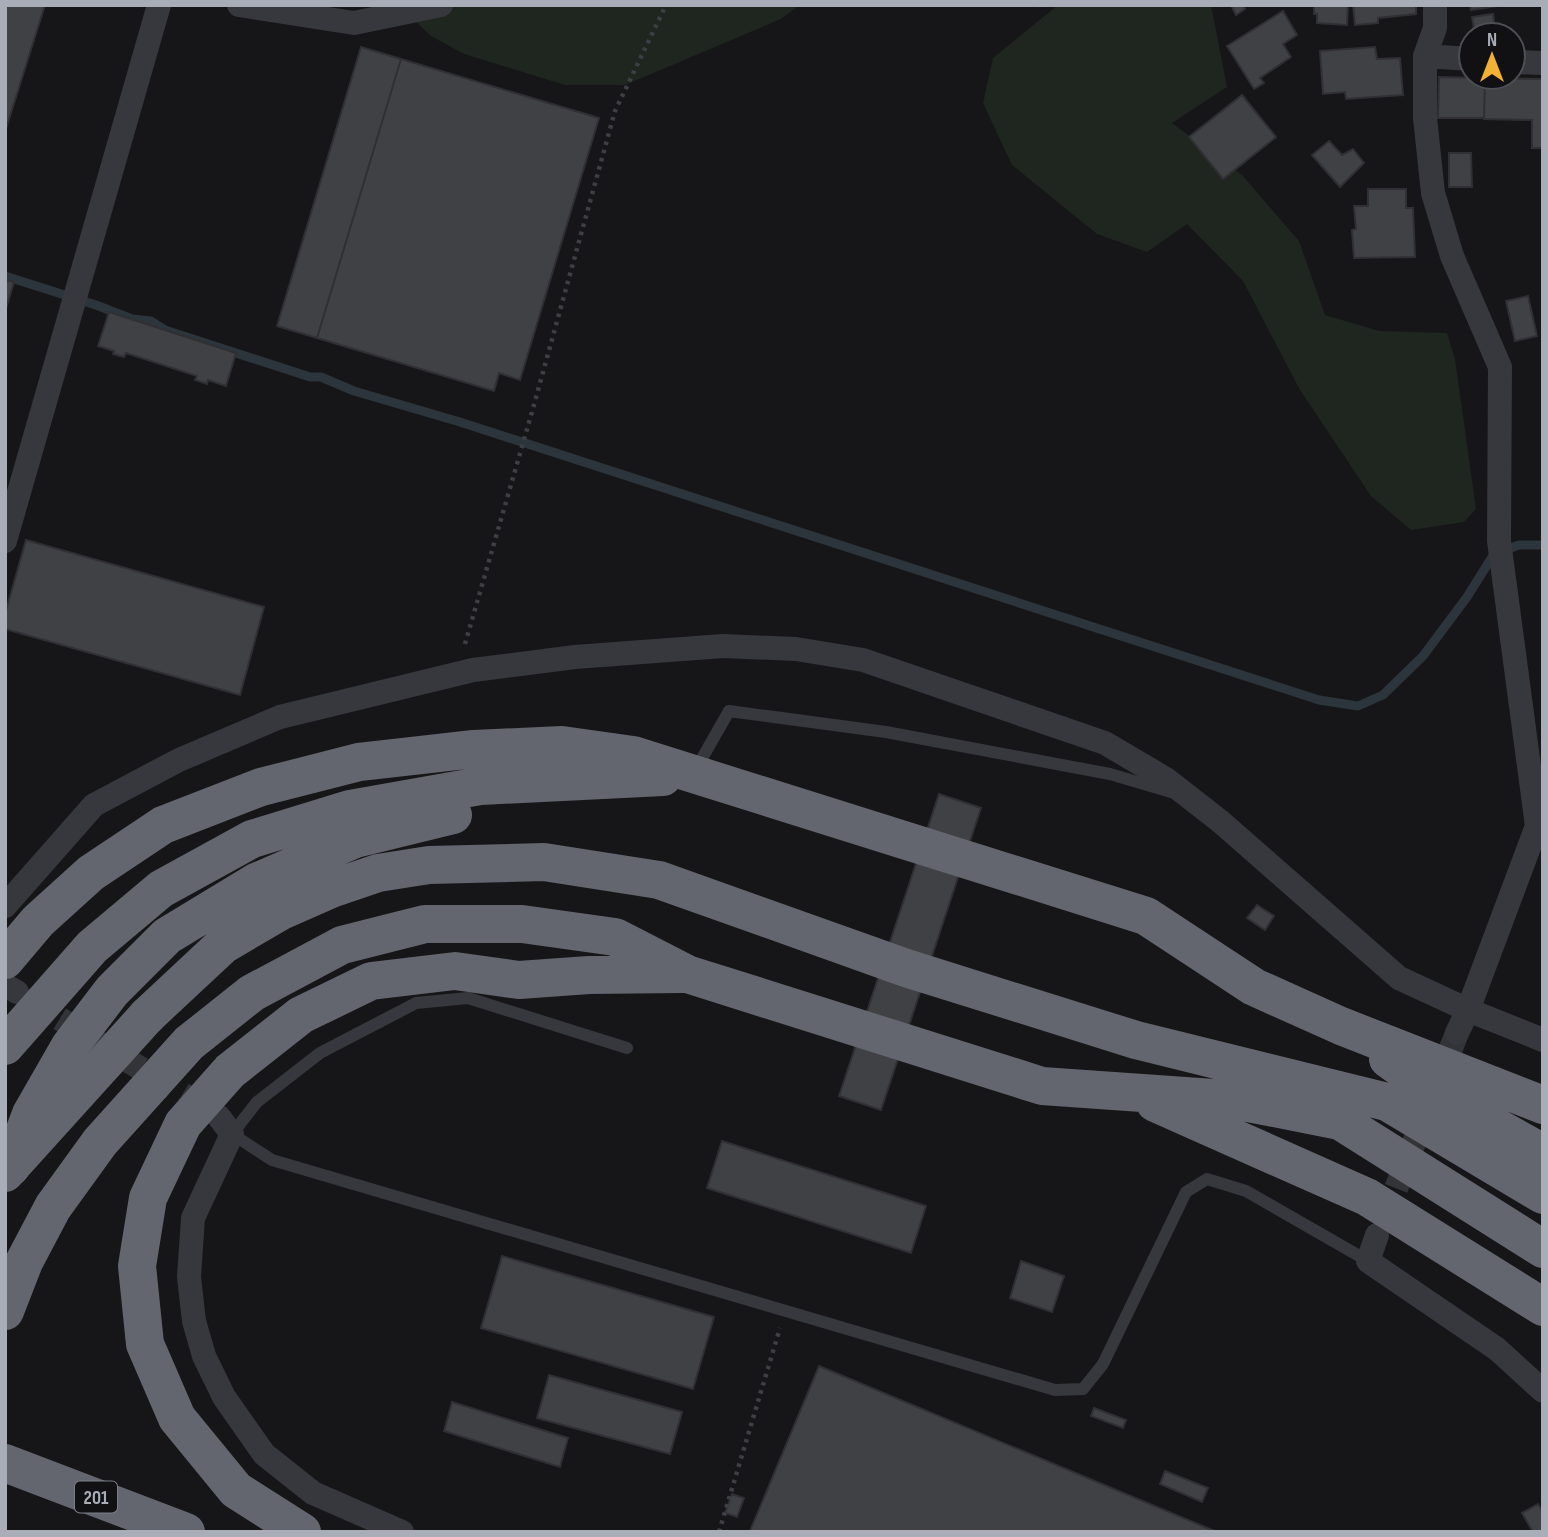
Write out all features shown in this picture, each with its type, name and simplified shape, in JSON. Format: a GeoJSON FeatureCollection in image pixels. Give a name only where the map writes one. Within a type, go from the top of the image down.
{"type":"FeatureCollection","features":[{"type":"Feature","properties":{"kind":"highway"},"geometry":{"type":"LineString","coordinates":[[9,979],[21,914],[91,873],[163,825],[261,787],[359,762],[474,748],[562,745],[633,755],[1146,916],[1254,987],[1341,1026],[1543,1105]]}},
{"type":"Feature","properties":{"kind":"highway"},"geometry":{"type":"LineString","coordinates":[[5,1046],[92,947],[161,889],[252,839],[350,809],[480,786],[692,775]]}},
{"type":"Feature","properties":{"kind":"highway"},"geometry":{"type":"LineString","coordinates":[[5,1183],[31,1114],[70,1046],[112,990],[167,936],[256,882],[355,839],[591,780]]}},
{"type":"Feature","properties":{"kind":"highway"},"geometry":{"type":"LineString","coordinates":[[5,1173],[147,1016],[223,945],[281,911],[331,889],[378,873],[429,865],[544,862],[659,880],[906,968],[1136,1040],[1387,1102],[1543,1195]]}},
{"type":"Feature","properties":{"kind":"highway"},"geometry":{"type":"LineString","coordinates":[[5,1311],[24,1262],[53,1207],[100,1142],[180,1052],[252,993],[342,945],[425,924],[522,924],[615,937],[687,974],[1042,1086],[1228,1099],[1340,1121]]}},
{"type":"Feature","properties":{"kind":"highway"},"geometry":{"type":"LineString","coordinates":[[302,1532],[236,1490],[177,1418],[145,1344],[137,1266],[148,1198],[183,1124],[230,1070],[301,1015],[371,981],[455,971],[519,980],[589,975],[687,974]]}},
{"type":"Feature","properties":{"kind":"highway"},"geometry":{"type":"LineString","coordinates":[[1341,1026],[1437,1094],[1543,1153]]}},
{"type":"Feature","properties":{"kind":"highway"},"geometry":{"type":"LineString","coordinates":[[1136,1040],[1340,1121],[1543,1249]]}},
{"type":"Feature","properties":{"kind":"highway"},"geometry":{"type":"LineString","coordinates":[[1134,1094],[1367,1197],[1543,1307]]}},
{"type":"Feature","properties":{"kind":"highway","name":"201"},"geometry":{"type":"LineString","coordinates":[[5,1463],[186,1532]]}},
{"type":"Feature","properties":{"kind":"street"},"geometry":{"type":"LineString","coordinates":[[5,541],[159,5]]}},
{"type":"Feature","properties":{"kind":"street"},"geometry":{"type":"LineString","coordinates":[[239,5],[354,23],[441,5]]}},
{"type":"Feature","properties":{"kind":"street"},"geometry":{"type":"LineString","coordinates":[[1435,5],[1435,28],[1425,56],[1425,118],[1433,193],[1452,256],[1500,367],[1499,541],[1537,826],[1457,1033]]}},
{"type":"Feature","properties":{"kind":"street"},"geometry":{"type":"LineString","coordinates":[[1425,56],[1457,58]]}},
{"type":"Feature","properties":{"kind":"street"},"geometry":{"type":"LineString","coordinates":[[21,914],[94,805],[179,760],[280,718],[473,670],[575,657],[723,646],[796,649],[863,660],[1105,743],[1166,779],[1221,822],[1399,978],[1468,1010],[1543,1040]]}},
{"type":"Feature","properties":{"kind":"street"},"geometry":{"type":"LineString","coordinates":[[226,1125],[193,1218],[189,1277],[194,1321],[204,1356],[224,1397],[264,1454],[313,1493],[402,1532]]}},
{"type":"Feature","properties":{"kind":"street"},"geometry":{"type":"LineString","coordinates":[[1377,1236],[1368,1261],[1497,1349],[1543,1391]]}},
{"type":"Feature","properties":{"kind":"lane"},"geometry":{"type":"LineString","coordinates":[[692,775],[729,710],[886,732],[1110,774],[1190,798]]}},
{"type":"Feature","properties":{"kind":"lane"},"geometry":{"type":"LineString","coordinates":[[627,1048],[468,998],[416,1003],[320,1053],[226,1125],[272,1160],[1055,1390],[1083,1389],[1103,1364],[1186,1192],[1207,1179],[1246,1191],[1368,1261]]}},
{"type":"Feature","properties":{"kind":"path"},"geometry":{"type":"LineString","coordinates":[[456,675],[529,425],[615,111],[666,5]]}},
{"type":"Feature","properties":{"kind":"path"},"geometry":{"type":"LineString","coordinates":[[719,1532],[785,1309]]}},
{"type":"Feature","properties":{"kind":"shaded area"},"geometry":{"type":"Polygon","coordinates":[[[398,5],[800,5],[781,19],[625,85],[565,85],[464,54],[431,36],[398,5]]]}},
{"type":"Feature","properties":{"kind":"shaded area"},"geometry":{"type":"Polygon","coordinates":[[[1058,5],[1211,5],[1227,87],[1172,123],[1242,175],[1299,241],[1325,315],[1379,331],[1447,333],[1455,359],[1476,509],[1464,522],[1411,530],[1371,496],[1300,390],[1243,281],[1187,224],[1147,252],[1097,234],[1012,165],[983,103],[993,58],[1058,5]]]}},
{"type":"Feature","properties":{"kind":"building"},"geometry":{"type":"Polygon","coordinates":[[[5,5],[45,5],[5,132],[5,5]]]}},
{"type":"Feature","properties":{"kind":"building"},"geometry":{"type":"Polygon","coordinates":[[[1231,5],[1243,5],[1245,9],[1236,15],[1231,5]]]}},
{"type":"Feature","properties":{"kind":"building"},"geometry":{"type":"Polygon","coordinates":[[[1314,5],[1348,5],[1347,25],[1317,23],[1314,5]]]}},
{"type":"Feature","properties":{"kind":"building"},"geometry":{"type":"Polygon","coordinates":[[[1353,5],[1416,5],[1416,14],[1378,18],[1378,23],[1355,25],[1353,5]]]}},
{"type":"Feature","properties":{"kind":"building"},"geometry":{"type":"Polygon","coordinates":[[[1470,5],[1503,5],[1471,10],[1470,5]]]}},
{"type":"Feature","properties":{"kind":"building"},"geometry":{"type":"Polygon","coordinates":[[[1283,11],[1297,35],[1283,44],[1291,57],[1260,78],[1264,83],[1254,89],[1227,46],[1283,11]]]}},
{"type":"Feature","properties":{"kind":"building"},"geometry":{"type":"Polygon","coordinates":[[[1493,14],[1494,21],[1473,21],[1472,17],[1493,14]]]}},
{"type":"Feature","properties":{"kind":"building"},"geometry":{"type":"Polygon","coordinates":[[[361,47],[401,59],[317,338],[277,326],[361,47]]]}},
{"type":"Feature","properties":{"kind":"building"},"geometry":{"type":"Polygon","coordinates":[[[1375,47],[1377,59],[1400,58],[1403,95],[1346,99],[1345,92],[1323,94],[1320,51],[1375,47]]]}},
{"type":"Feature","properties":{"kind":"building"},"geometry":{"type":"Polygon","coordinates":[[[401,59],[599,118],[520,380],[499,373],[494,391],[317,338],[401,59]]]}},
{"type":"Feature","properties":{"kind":"building"},"geometry":{"type":"Polygon","coordinates":[[[1439,77],[1457,77],[1457,91],[1485,91],[1484,118],[1438,118],[1439,77]]]}},
{"type":"Feature","properties":{"kind":"building"},"geometry":{"type":"Polygon","coordinates":[[[1527,79],[1543,79],[1543,148],[1532,148],[1532,120],[1484,119],[1485,91],[1527,91],[1527,79]]]}},
{"type":"Feature","properties":{"kind":"building"},"geometry":{"type":"Polygon","coordinates":[[[1242,95],[1276,137],[1223,179],[1189,137],[1242,95]]]}},
{"type":"Feature","properties":{"kind":"building"},"geometry":{"type":"Polygon","coordinates":[[[1329,141],[1342,155],[1353,149],[1364,163],[1340,187],[1312,155],[1329,141]]]}},
{"type":"Feature","properties":{"kind":"building"},"geometry":{"type":"Polygon","coordinates":[[[1449,153],[1471,153],[1472,187],[1449,187],[1449,153]]]}},
{"type":"Feature","properties":{"kind":"building"},"geometry":{"type":"Polygon","coordinates":[[[1368,189],[1406,189],[1406,208],[1413,208],[1415,257],[1354,258],[1354,206],[1368,206],[1368,189]]]}},
{"type":"Feature","properties":{"kind":"building"},"geometry":{"type":"Polygon","coordinates":[[[5,280],[14,282],[5,312],[5,280]]]}},
{"type":"Feature","properties":{"kind":"building"},"geometry":{"type":"Polygon","coordinates":[[[1528,296],[1537,336],[1515,341],[1506,301],[1528,296]]]}},
{"type":"Feature","properties":{"kind":"building"},"geometry":{"type":"Polygon","coordinates":[[[109,312],[236,353],[226,386],[208,380],[207,384],[195,380],[197,376],[126,353],[124,357],[113,354],[114,351],[98,346],[109,312]]]}},
{"type":"Feature","properties":{"kind":"building"},"geometry":{"type":"Polygon","coordinates":[[[26,540],[264,607],[240,695],[5,629],[5,614],[26,540]]]}},
{"type":"Feature","properties":{"kind":"building"},"geometry":{"type":"Polygon","coordinates":[[[939,794],[981,808],[881,1110],[839,1096],[939,794]]]}},
{"type":"Feature","properties":{"kind":"building"},"geometry":{"type":"Polygon","coordinates":[[[1257,905],[1274,916],[1265,930],[1247,918],[1257,905]]]}},
{"type":"Feature","properties":{"kind":"building"},"geometry":{"type":"Polygon","coordinates":[[[722,1141],[926,1206],[911,1253],[707,1188],[722,1141]]]}},
{"type":"Feature","properties":{"kind":"building"},"geometry":{"type":"Polygon","coordinates":[[[502,1256],[714,1317],[693,1389],[481,1328],[502,1256]]]}},
{"type":"Feature","properties":{"kind":"building"},"geometry":{"type":"Polygon","coordinates":[[[1021,1261],[1064,1276],[1052,1312],[1010,1298],[1021,1261]]]}},
{"type":"Feature","properties":{"kind":"building"},"geometry":{"type":"Polygon","coordinates":[[[819,1366],[1217,1532],[750,1531],[819,1366]]]}},
{"type":"Feature","properties":{"kind":"building"},"geometry":{"type":"Polygon","coordinates":[[[549,1375],[682,1412],[670,1454],[537,1418],[549,1375]]]}},
{"type":"Feature","properties":{"kind":"building"},"geometry":{"type":"Polygon","coordinates":[[[452,1402],[568,1438],[560,1467],[444,1431],[452,1402]]]}},
{"type":"Feature","properties":{"kind":"building"},"geometry":{"type":"Polygon","coordinates":[[[1094,1408],[1126,1420],[1123,1428],[1091,1416],[1094,1408]]]}},
{"type":"Feature","properties":{"kind":"building"},"geometry":{"type":"Polygon","coordinates":[[[1165,1471],[1208,1488],[1202,1502],[1160,1484],[1165,1471]]]}},
{"type":"Feature","properties":{"kind":"building"},"geometry":{"type":"Polygon","coordinates":[[[732,1494],[744,1498],[737,1517],[725,1513],[732,1494]]]}},
{"type":"Feature","properties":{"kind":"building"},"geometry":{"type":"Polygon","coordinates":[[[1538,1504],[1543,1512],[1543,1532],[1533,1532],[1522,1513],[1538,1504]]]}},
{"type":"Feature","properties":{"kind":"waterway"},"geometry":{"type":"LineString","coordinates":[[5,276],[132,319],[151,321],[165,330],[310,377],[321,377],[354,391],[460,422],[1319,700],[1358,706],[1383,695],[1423,656],[1467,597],[1494,554],[1519,545],[1543,545]]}},
{"type":"Feature","properties":{"kind":"tunnel"},"geometry":{"type":"LineString","coordinates":[[29,1000],[210,1111]]}},
{"type":"Feature","properties":{"kind":"tunnel"},"geometry":{"type":"LineString","coordinates":[[1383,1222],[1457,1033]]}}]}
